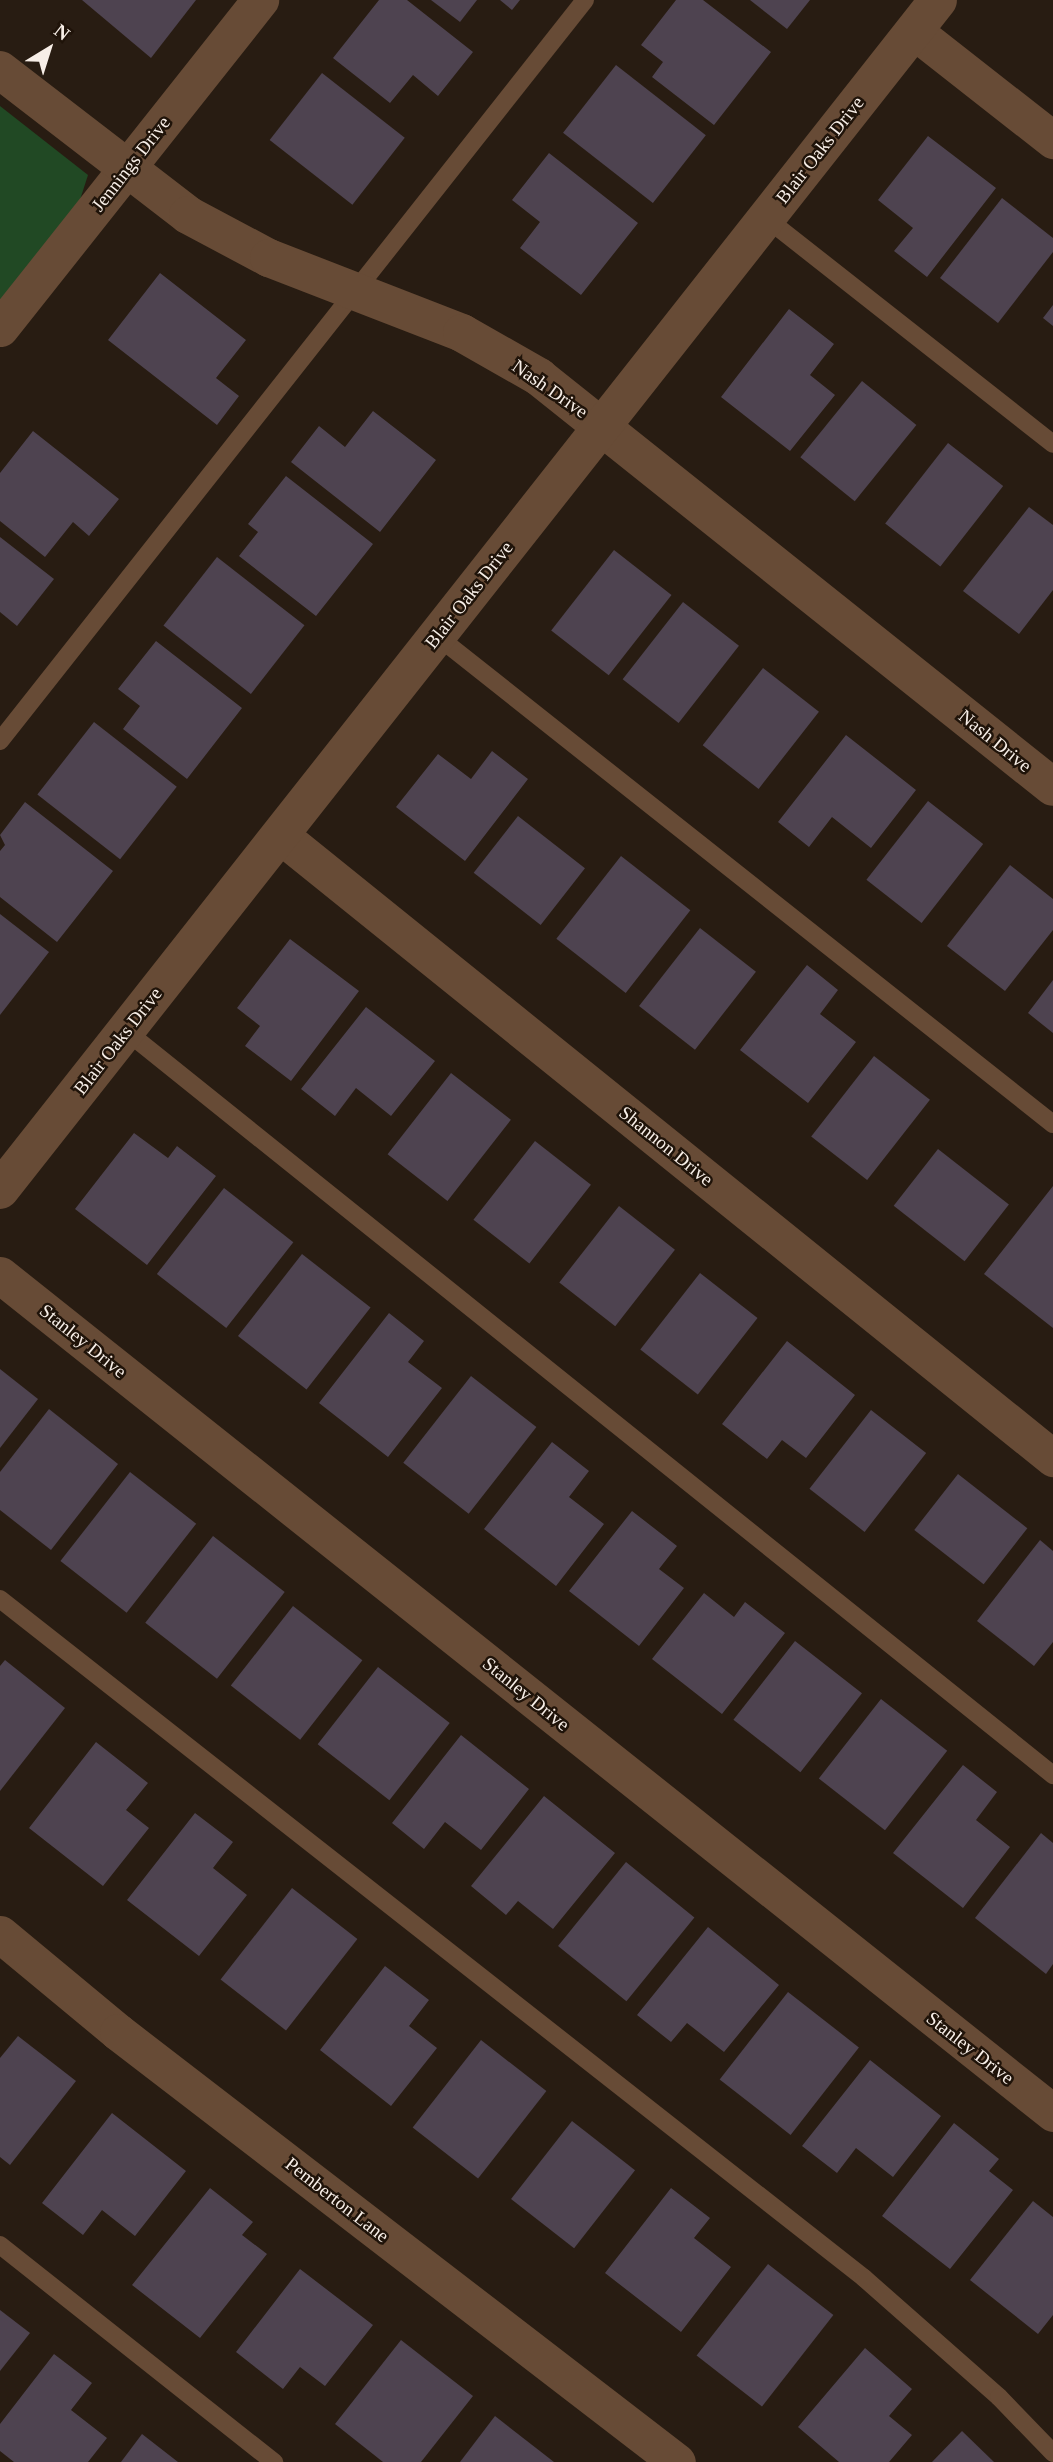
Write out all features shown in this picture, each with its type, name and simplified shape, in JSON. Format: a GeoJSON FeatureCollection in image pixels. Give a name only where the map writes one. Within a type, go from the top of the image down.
{"type":"FeatureCollection","features":[{"type":"Feature","properties":{"kind":"street","name":"Jennings Drive"},"geometry":{"type":"LineString","coordinates":[[0,328],[260,0]]}},
{"type":"Feature","properties":{"kind":"street","name":"Blair Oaks Drive"},"geometry":{"type":"LineString","coordinates":[[0,1190],[938,0]]}},
{"type":"Feature","properties":{"kind":"street"},"geometry":{"type":"LineString","coordinates":[[914,31],[1053,140]]}},
{"type":"Feature","properties":{"kind":"street","name":"Nash Drive"},"geometry":{"type":"LineString","coordinates":[[0,70],[188,215],[269,258],[462,333],[538,377],[1053,788]]}},
{"type":"Feature","properties":{"kind":"street","name":"Shannon Drive"},"geometry":{"type":"LineString","coordinates":[[280,835],[1053,1458]]}},
{"type":"Feature","properties":{"kind":"street","name":"Stanley Drive"},"geometry":{"type":"LineString","coordinates":[[0,1275],[1053,2113]]}},
{"type":"Feature","properties":{"kind":"street","name":"Pemberton Lane"},"geometry":{"type":"LineString","coordinates":[[0,1934],[118,2032],[677,2462]]}},
{"type":"Feature","properties":{"kind":"lane"},"geometry":{"type":"LineString","coordinates":[[0,741],[585,0]]}},
{"type":"Feature","properties":{"kind":"lane"},"geometry":{"type":"LineString","coordinates":[[766,218],[1053,444]]}},
{"type":"Feature","properties":{"kind":"lane"},"geometry":{"type":"LineString","coordinates":[[437,636],[1053,1124]]}},
{"type":"Feature","properties":{"kind":"lane"},"geometry":{"type":"LineString","coordinates":[[126,1031],[1053,1776]]}},
{"type":"Feature","properties":{"kind":"lane"},"geometry":{"type":"LineString","coordinates":[[0,1599],[864,2278],[999,2397],[1053,2453]]}},
{"type":"Feature","properties":{"kind":"lane"},"geometry":{"type":"LineString","coordinates":[[0,2245],[274,2462]]}},
{"type":"Feature","properties":{"kind":"green space"},"geometry":{"type":"Polygon","coordinates":[[[0,106],[88,175],[79,203],[0,303],[0,106]]]}},
{"type":"Feature","properties":{"kind":"building"},"geometry":{"type":"Polygon","coordinates":[[[82,0],[196,0],[151,58],[82,0]]]}},
{"type":"Feature","properties":{"kind":"building"},"geometry":{"type":"Polygon","coordinates":[[[379,0],[407,0],[473,52],[438,96],[413,75],[390,103],[333,58],[379,0]]]}},
{"type":"Feature","properties":{"kind":"building"},"geometry":{"type":"Polygon","coordinates":[[[431,0],[477,0],[460,22],[431,0]]]}},
{"type":"Feature","properties":{"kind":"building"},"geometry":{"type":"Polygon","coordinates":[[[500,0],[520,0],[512,10],[500,0]]]}},
{"type":"Feature","properties":{"kind":"building"},"geometry":{"type":"Polygon","coordinates":[[[676,0],[703,0],[771,52],[714,125],[652,77],[663,62],[641,45],[676,0]]]}},
{"type":"Feature","properties":{"kind":"building"},"geometry":{"type":"Polygon","coordinates":[[[750,0],[810,0],[787,29],[750,0]]]}},
{"type":"Feature","properties":{"kind":"building"},"geometry":{"type":"Polygon","coordinates":[[[616,65],[706,135],[653,203],[563,133],[616,65]]]}},
{"type":"Feature","properties":{"kind":"building"},"geometry":{"type":"Polygon","coordinates":[[[322,73],[405,138],[352,205],[270,140],[322,73]]]}},
{"type":"Feature","properties":{"kind":"building"},"geometry":{"type":"Polygon","coordinates":[[[928,136],[996,188],[927,277],[894,251],[913,228],[878,200],[928,136]]]}},
{"type":"Feature","properties":{"kind":"building"},"geometry":{"type":"Polygon","coordinates":[[[549,153],[638,223],[581,295],[520,248],[540,222],[512,200],[549,153]]]}},
{"type":"Feature","properties":{"kind":"building"},"geometry":{"type":"Polygon","coordinates":[[[1002,198],[1053,238],[1053,252],[998,323],[940,278],[1002,198]]]}},
{"type":"Feature","properties":{"kind":"building"},"geometry":{"type":"Polygon","coordinates":[[[160,273],[246,340],[216,378],[239,396],[217,425],[108,340],[160,273]]]}},
{"type":"Feature","properties":{"kind":"building"},"geometry":{"type":"Polygon","coordinates":[[[1053,305],[1053,326],[1043,318],[1053,305]]]}},
{"type":"Feature","properties":{"kind":"building"},"geometry":{"type":"Polygon","coordinates":[[[789,309],[834,344],[810,375],[835,395],[790,451],[721,397],[789,309]]]}},
{"type":"Feature","properties":{"kind":"building"},"geometry":{"type":"Polygon","coordinates":[[[862,381],[916,425],[855,501],[800,457],[862,381]]]}},
{"type":"Feature","properties":{"kind":"building"},"geometry":{"type":"Polygon","coordinates":[[[373,411],[436,460],[380,532],[291,462],[319,426],[345,447],[373,411]]]}},
{"type":"Feature","properties":{"kind":"building"},"geometry":{"type":"Polygon","coordinates":[[[33,431],[119,499],[89,536],[73,522],[45,557],[0,521],[0,473],[33,431]]]}},
{"type":"Feature","properties":{"kind":"building"},"geometry":{"type":"Polygon","coordinates":[[[948,443],[1003,486],[940,566],[885,523],[948,443]]]}},
{"type":"Feature","properties":{"kind":"building"},"geometry":{"type":"Polygon","coordinates":[[[286,476],[373,544],[316,616],[239,556],[258,532],[248,524],[286,476]]]}},
{"type":"Feature","properties":{"kind":"building"},"geometry":{"type":"Polygon","coordinates":[[[1029,507],[1053,525],[1053,590],[1019,634],[963,591],[1029,507]]]}},
{"type":"Feature","properties":{"kind":"building"},"geometry":{"type":"Polygon","coordinates":[[[0,537],[54,579],[17,626],[0,612],[0,537]]]}},
{"type":"Feature","properties":{"kind":"building"},"geometry":{"type":"Polygon","coordinates":[[[614,550],[672,595],[609,675],[551,630],[614,550]]]}},
{"type":"Feature","properties":{"kind":"building"},"geometry":{"type":"Polygon","coordinates":[[[217,557],[304,625],[251,694],[163,626],[217,557]]]}},
{"type":"Feature","properties":{"kind":"building"},"geometry":{"type":"Polygon","coordinates":[[[683,602],[739,646],[679,723],[623,679],[683,602]]]}},
{"type":"Feature","properties":{"kind":"building"},"geometry":{"type":"Polygon","coordinates":[[[156,641],[242,708],[187,779],[123,729],[140,706],[118,689],[156,641]]]}},
{"type":"Feature","properties":{"kind":"building"},"geometry":{"type":"Polygon","coordinates":[[[763,668],[819,712],[759,789],[703,745],[763,668]]]}},
{"type":"Feature","properties":{"kind":"building"},"geometry":{"type":"Polygon","coordinates":[[[94,722],[177,787],[120,859],[37,794],[94,722]]]}},
{"type":"Feature","properties":{"kind":"building"},"geometry":{"type":"Polygon","coordinates":[[[846,735],[916,790],[871,848],[832,817],[809,847],[778,822],[846,735]]]}},
{"type":"Feature","properties":{"kind":"building"},"geometry":{"type":"Polygon","coordinates":[[[492,751],[528,779],[465,861],[396,807],[438,754],[471,779],[492,751]]]}},
{"type":"Feature","properties":{"kind":"building"},"geometry":{"type":"Polygon","coordinates":[[[928,801],[983,844],[922,923],[866,880],[928,801]]]}},
{"type":"Feature","properties":{"kind":"building"},"geometry":{"type":"Polygon","coordinates":[[[25,802],[113,871],[57,942],[0,897],[0,851],[5,845],[0,835],[25,802]]]}},
{"type":"Feature","properties":{"kind":"building"},"geometry":{"type":"Polygon","coordinates":[[[518,816],[585,868],[541,925],[474,873],[518,816]]]}},
{"type":"Feature","properties":{"kind":"building"},"geometry":{"type":"Polygon","coordinates":[[[621,856],[690,910],[626,993],[556,939],[621,856]]]}},
{"type":"Feature","properties":{"kind":"building"},"geometry":{"type":"Polygon","coordinates":[[[1010,865],[1053,899],[1053,930],[1005,991],[947,946],[1010,865]]]}},
{"type":"Feature","properties":{"kind":"building"},"geometry":{"type":"Polygon","coordinates":[[[0,914],[49,952],[0,1015],[0,914]]]}},
{"type":"Feature","properties":{"kind":"building"},"geometry":{"type":"Polygon","coordinates":[[[700,928],[756,972],[695,1050],[639,1006],[700,928]]]}},
{"type":"Feature","properties":{"kind":"building"},"geometry":{"type":"Polygon","coordinates":[[[290,939],[359,991],[291,1081],[245,1046],[260,1026],[237,1008],[290,939]]]}},
{"type":"Feature","properties":{"kind":"building"},"geometry":{"type":"Polygon","coordinates":[[[807,965],[838,990],[820,1014],[856,1042],[808,1103],[740,1050],[807,965]]]}},
{"type":"Feature","properties":{"kind":"building"},"geometry":{"type":"Polygon","coordinates":[[[1053,980],[1053,1033],[1028,1013],[1053,980]]]}},
{"type":"Feature","properties":{"kind":"building"},"geometry":{"type":"Polygon","coordinates":[[[366,1007],[435,1061],[391,1116],[356,1088],[335,1116],[301,1089],[366,1007]]]}},
{"type":"Feature","properties":{"kind":"building"},"geometry":{"type":"Polygon","coordinates":[[[874,1056],[930,1100],[867,1180],[811,1136],[874,1056]]]}},
{"type":"Feature","properties":{"kind":"building"},"geometry":{"type":"Polygon","coordinates":[[[451,1073],[511,1120],[447,1201],[388,1154],[451,1073]]]}},
{"type":"Feature","properties":{"kind":"building"},"geometry":{"type":"Polygon","coordinates":[[[134,1133],[168,1158],[177,1146],[216,1176],[147,1265],[75,1209],[134,1133]]]}},
{"type":"Feature","properties":{"kind":"building"},"geometry":{"type":"Polygon","coordinates":[[[535,1141],[591,1185],[529,1264],[473,1220],[535,1141]]]}},
{"type":"Feature","properties":{"kind":"building"},"geometry":{"type":"Polygon","coordinates":[[[938,1149],[1009,1204],[965,1261],[894,1206],[938,1149]]]}},
{"type":"Feature","properties":{"kind":"building"},"geometry":{"type":"Polygon","coordinates":[[[1053,1186],[1053,1328],[984,1274],[1053,1186]]]}},
{"type":"Feature","properties":{"kind":"building"},"geometry":{"type":"Polygon","coordinates":[[[224,1188],[293,1242],[226,1328],[157,1274],[224,1188]]]}},
{"type":"Feature","properties":{"kind":"building"},"geometry":{"type":"Polygon","coordinates":[[[619,1206],[675,1250],[615,1326],[559,1282],[619,1206]]]}},
{"type":"Feature","properties":{"kind":"building"},"geometry":{"type":"Polygon","coordinates":[[[302,1254],[371,1308],[307,1390],[238,1336],[302,1254]]]}},
{"type":"Feature","properties":{"kind":"building"},"geometry":{"type":"Polygon","coordinates":[[[700,1273],[758,1318],[698,1394],[640,1349],[700,1273]]]}},
{"type":"Feature","properties":{"kind":"building"},"geometry":{"type":"Polygon","coordinates":[[[389,1313],[424,1341],[408,1362],[442,1388],[388,1457],[319,1403],[389,1313]]]}},
{"type":"Feature","properties":{"kind":"building"},"geometry":{"type":"Polygon","coordinates":[[[787,1341],[855,1395],[806,1458],[782,1440],[767,1459],[722,1424],[787,1341]]]}},
{"type":"Feature","properties":{"kind":"building"},"geometry":{"type":"Polygon","coordinates":[[[0,1369],[38,1399],[0,1448],[0,1369]]]}},
{"type":"Feature","properties":{"kind":"building"},"geometry":{"type":"Polygon","coordinates":[[[471,1376],[536,1427],[469,1514],[403,1463],[471,1376]]]}},
{"type":"Feature","properties":{"kind":"building"},"geometry":{"type":"Polygon","coordinates":[[[49,1409],[118,1464],[51,1550],[0,1510],[0,1472],[49,1409]]]}},
{"type":"Feature","properties":{"kind":"building"},"geometry":{"type":"Polygon","coordinates":[[[871,1410],[926,1453],[865,1532],[809,1489],[871,1410]]]}},
{"type":"Feature","properties":{"kind":"building"},"geometry":{"type":"Polygon","coordinates":[[[552,1442],[589,1471],[569,1497],[604,1524],[556,1586],[484,1529],[552,1442]]]}},
{"type":"Feature","properties":{"kind":"building"},"geometry":{"type":"Polygon","coordinates":[[[130,1472],[196,1524],[127,1613],[60,1561],[130,1472]]]}},
{"type":"Feature","properties":{"kind":"building"},"geometry":{"type":"Polygon","coordinates":[[[958,1474],[1027,1528],[984,1584],[914,1530],[958,1474]]]}},
{"type":"Feature","properties":{"kind":"building"},"geometry":{"type":"Polygon","coordinates":[[[632,1511],[677,1546],[659,1569],[684,1588],[639,1646],[569,1591],[632,1511]]]}},
{"type":"Feature","properties":{"kind":"building"},"geometry":{"type":"Polygon","coordinates":[[[213,1536],[285,1592],[217,1679],[145,1623],[213,1536]]]}},
{"type":"Feature","properties":{"kind":"building"},"geometry":{"type":"Polygon","coordinates":[[[1040,1540],[1053,1551],[1053,1642],[1034,1666],[977,1621],[1040,1540]]]}},
{"type":"Feature","properties":{"kind":"building"},"geometry":{"type":"Polygon","coordinates":[[[704,1593],[734,1617],[745,1602],[785,1633],[722,1714],[652,1659],[704,1593]]]}},
{"type":"Feature","properties":{"kind":"building"},"geometry":{"type":"Polygon","coordinates":[[[293,1606],[362,1660],[300,1740],[231,1686],[293,1606]]]}},
{"type":"Feature","properties":{"kind":"building"},"geometry":{"type":"Polygon","coordinates":[[[795,1641],[862,1693],[800,1772],[733,1720],[795,1641]]]}},
{"type":"Feature","properties":{"kind":"building"},"geometry":{"type":"Polygon","coordinates":[[[5,1660],[65,1708],[0,1791],[0,1666],[5,1660]]]}},
{"type":"Feature","properties":{"kind":"building"},"geometry":{"type":"Polygon","coordinates":[[[378,1667],[450,1723],[389,1800],[318,1744],[378,1667]]]}},
{"type":"Feature","properties":{"kind":"building"},"geometry":{"type":"Polygon","coordinates":[[[881,1699],[947,1751],[885,1830],[819,1779],[881,1699]]]}},
{"type":"Feature","properties":{"kind":"building"},"geometry":{"type":"Polygon","coordinates":[[[461,1735],[529,1789],[481,1850],[445,1822],[424,1849],[392,1823],[461,1735]]]}},
{"type":"Feature","properties":{"kind":"building"},"geometry":{"type":"Polygon","coordinates":[[[96,1742],[148,1783],[126,1810],[149,1828],[103,1886],[29,1828],[96,1742]]]}},
{"type":"Feature","properties":{"kind":"building"},"geometry":{"type":"Polygon","coordinates":[[[963,1765],[997,1792],[976,1820],[1010,1847],[963,1908],[893,1853],[963,1765]]]}},
{"type":"Feature","properties":{"kind":"building"},"geometry":{"type":"Polygon","coordinates":[[[544,1796],[615,1853],[553,1929],[518,1901],[506,1915],[471,1886],[544,1796]]]}},
{"type":"Feature","properties":{"kind":"building"},"geometry":{"type":"Polygon","coordinates":[[[195,1813],[233,1842],[213,1868],[247,1895],[199,1956],[127,1900],[195,1813]]]}},
{"type":"Feature","properties":{"kind":"building"},"geometry":{"type":"Polygon","coordinates":[[[1041,1833],[1053,1843],[1053,1964],[1046,1974],[975,1918],[1041,1833]]]}},
{"type":"Feature","properties":{"kind":"building"},"geometry":{"type":"Polygon","coordinates":[[[626,1862],[694,1917],[626,2001],[558,1946],[626,1862]]]}},
{"type":"Feature","properties":{"kind":"building"},"geometry":{"type":"Polygon","coordinates":[[[292,1888],[357,1939],[286,2031],[221,1979],[292,1888]]]}},
{"type":"Feature","properties":{"kind":"building"},"geometry":{"type":"Polygon","coordinates":[[[708,1927],[779,1985],[724,2052],[687,2023],[671,2042],[637,2015],[708,1927]]]}},
{"type":"Feature","properties":{"kind":"building"},"geometry":{"type":"Polygon","coordinates":[[[385,1966],[429,2000],[409,2026],[437,2048],[391,2106],[320,2050],[385,1966]]]}},
{"type":"Feature","properties":{"kind":"building"},"geometry":{"type":"Polygon","coordinates":[[[788,1992],[859,2047],[791,2135],[720,2079],[788,1992]]]}},
{"type":"Feature","properties":{"kind":"building"},"geometry":{"type":"Polygon","coordinates":[[[18,2036],[76,2081],[10,2165],[0,2157],[0,2058],[18,2036]]]}},
{"type":"Feature","properties":{"kind":"building"},"geometry":{"type":"Polygon","coordinates":[[[481,2040],[546,2091],[478,2179],[413,2127],[481,2040]]]}},
{"type":"Feature","properties":{"kind":"building"},"geometry":{"type":"Polygon","coordinates":[[[870,2060],[941,2116],[893,2177],[856,2148],[837,2173],[802,2146],[870,2060]]]}},
{"type":"Feature","properties":{"kind":"building"},"geometry":{"type":"Polygon","coordinates":[[[112,2113],[186,2171],[135,2236],[102,2210],[83,2235],[42,2203],[112,2113]]]}},
{"type":"Feature","properties":{"kind":"building"},"geometry":{"type":"Polygon","coordinates":[[[572,2121],[635,2170],[574,2248],[511,2199],[572,2121]]]}},
{"type":"Feature","properties":{"kind":"building"},"geometry":{"type":"Polygon","coordinates":[[[954,2123],[999,2159],[989,2171],[1013,2190],[950,2269],[882,2216],[954,2123]]]}},
{"type":"Feature","properties":{"kind":"building"},"geometry":{"type":"Polygon","coordinates":[[[210,2188],[253,2222],[242,2235],[267,2254],[200,2338],[132,2285],[210,2188]]]}},
{"type":"Feature","properties":{"kind":"building"},"geometry":{"type":"Polygon","coordinates":[[[671,2188],[710,2218],[694,2238],[731,2267],[681,2332],[605,2273],[671,2188]]]}},
{"type":"Feature","properties":{"kind":"building"},"geometry":{"type":"Polygon","coordinates":[[[1033,2201],[1053,2217],[1053,2315],[1038,2334],[970,2280],[1033,2201]]]}},
{"type":"Feature","properties":{"kind":"building"},"geometry":{"type":"Polygon","coordinates":[[[768,2264],[833,2315],[762,2407],[697,2355],[768,2264]]]}},
{"type":"Feature","properties":{"kind":"building"},"geometry":{"type":"Polygon","coordinates":[[[300,2269],[373,2325],[325,2386],[300,2367],[283,2389],[236,2352],[300,2269]]]}},
{"type":"Feature","properties":{"kind":"building"},"geometry":{"type":"Polygon","coordinates":[[[0,2310],[30,2333],[0,2371],[0,2310]]]}},
{"type":"Feature","properties":{"kind":"building"},"geometry":{"type":"Polygon","coordinates":[[[401,2340],[473,2396],[421,2462],[383,2462],[335,2424],[401,2340]]]}},
{"type":"Feature","properties":{"kind":"building"},"geometry":{"type":"Polygon","coordinates":[[[865,2348],[912,2389],[889,2416],[912,2435],[889,2462],[839,2462],[798,2427],[865,2348]]]}},
{"type":"Feature","properties":{"kind":"building"},"geometry":{"type":"Polygon","coordinates":[[[54,2354],[92,2383],[71,2410],[107,2438],[88,2462],[14,2462],[0,2451],[0,2424],[54,2354]]]}},
{"type":"Feature","properties":{"kind":"building"},"geometry":{"type":"Polygon","coordinates":[[[495,2416],[554,2462],[460,2462],[495,2416]]]}},
{"type":"Feature","properties":{"kind":"building"},"geometry":{"type":"Polygon","coordinates":[[[962,2431],[994,2462],[932,2462],[962,2431]]]}},
{"type":"Feature","properties":{"kind":"building"},"geometry":{"type":"Polygon","coordinates":[[[142,2434],[178,2462],[121,2462],[142,2434]]]}}]}
